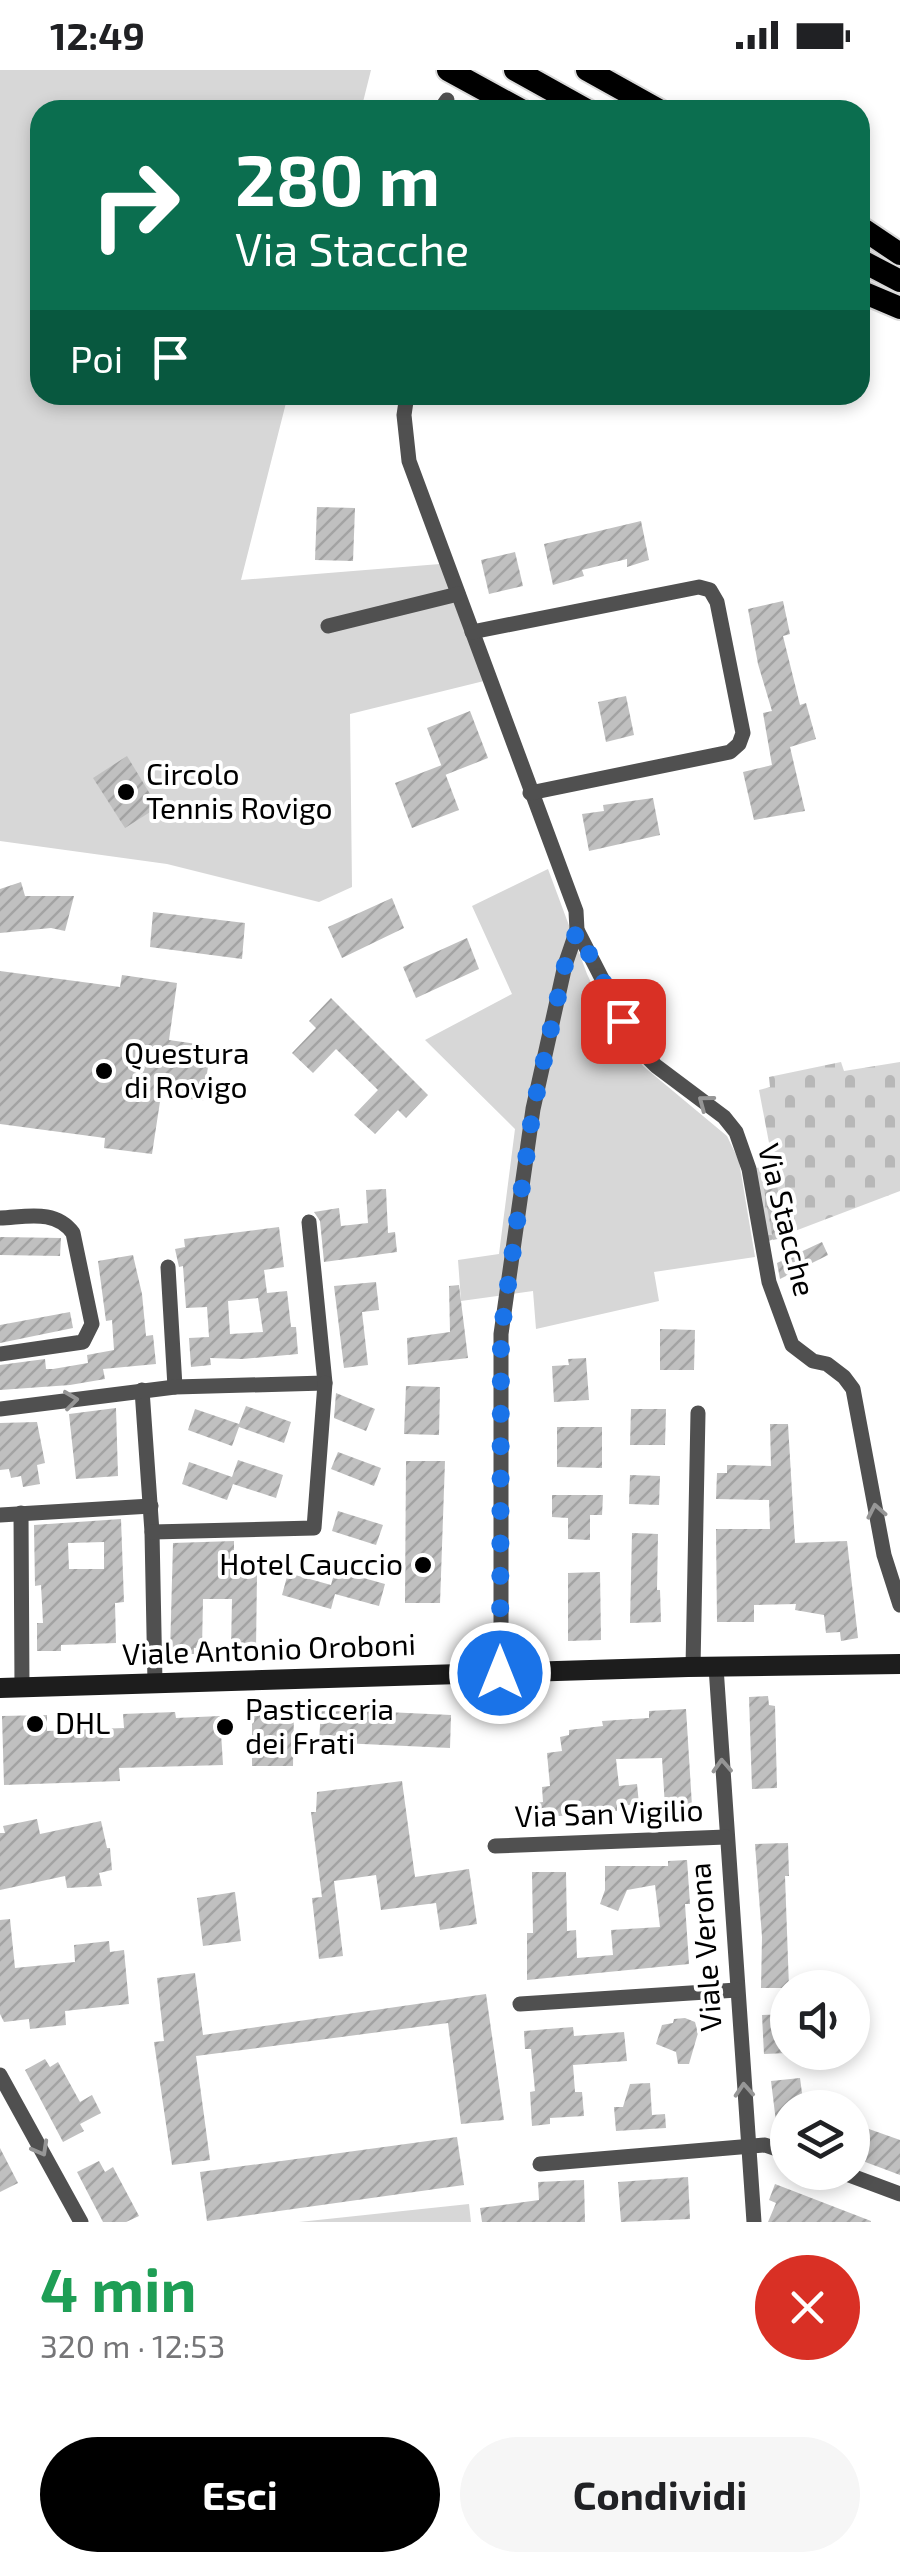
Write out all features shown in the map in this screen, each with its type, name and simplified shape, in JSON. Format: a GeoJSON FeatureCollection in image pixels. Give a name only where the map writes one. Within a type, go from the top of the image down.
{"type":"FeatureCollection","features":[{"type":"Feature","properties":{"kind":"main road"},"geometry":{"type":"LineString","coordinates":[[448,70],[503,100]]}},
{"type":"Feature","properties":{"kind":"main road"},"geometry":{"type":"LineString","coordinates":[[515,70],[569,100]]}},
{"type":"Feature","properties":{"kind":"main road"},"geometry":{"type":"LineString","coordinates":[[587,70],[641,100]]}},
{"type":"Feature","properties":{"kind":"main road"},"geometry":{"type":"LineString","coordinates":[[870,234],[900,254]]}},
{"type":"Feature","properties":{"kind":"main road"},"geometry":{"type":"LineString","coordinates":[[870,266],[900,282]]}},
{"type":"Feature","properties":{"kind":"main road"},"geometry":{"type":"LineString","coordinates":[[870,295],[900,308]]}},
{"type":"Feature","properties":{"kind":"street","name":"Via Stacche"},"geometry":{"type":"LineString","coordinates":[[406,405],[409,461],[576,910],[577,930],[637,1046],[656,1066],[724,1117],[736,1132],[749,1169],[769,1282],[792,1345],[844,1376],[853,1389],[884,1555],[900,1605]]}},
{"type":"Feature","properties":{"kind":"street"},"geometry":{"type":"LineString","coordinates":[[472,632],[699,588],[710,590],[717,602],[743,734],[739,744],[730,752],[530,793]]}},
{"type":"Feature","properties":{"kind":"street"},"geometry":{"type":"LineString","coordinates":[[328,626],[458,594]]}},
{"type":"Feature","properties":{"kind":"street"},"geometry":{"type":"LineString","coordinates":[[500,1673],[501,1334],[533,1110],[565,965],[577,930]]}},
{"type":"Feature","properties":{"kind":"street"},"geometry":{"type":"LineString","coordinates":[[0,1218],[48,1215],[67,1226],[73,1233],[92,1324],[83,1342],[0,1354]]}},
{"type":"Feature","properties":{"kind":"street"},"geometry":{"type":"LineString","coordinates":[[152,1532],[314,1528],[325,1383],[308,1222]]}},
{"type":"Feature","properties":{"kind":"street"},"geometry":{"type":"LineString","coordinates":[[168,1267],[175,1386]]}},
{"type":"Feature","properties":{"kind":"street"},"geometry":{"type":"LineString","coordinates":[[0,1409],[175,1386],[325,1383]]}},
{"type":"Feature","properties":{"kind":"street"},"geometry":{"type":"LineString","coordinates":[[142,1390],[151,1506],[155,1683]]}},
{"type":"Feature","properties":{"kind":"street"},"geometry":{"type":"LineString","coordinates":[[693,1667],[698,1413]]}},
{"type":"Feature","properties":{"kind":"street"},"geometry":{"type":"LineString","coordinates":[[0,1515],[151,1506]]}},
{"type":"Feature","properties":{"kind":"street"},"geometry":{"type":"LineString","coordinates":[[21,1513],[22,1688]]}},
{"type":"Feature","properties":{"kind":"street","name":"Viale Antonio Oroboni"},"geometry":{"type":"LineString","coordinates":[[0,1688],[900,1664]]}},
{"type":"Feature","properties":{"kind":"street","name":"Viale Verona"},"geometry":{"type":"LineString","coordinates":[[716,1668],[754,2222]]}},
{"type":"Feature","properties":{"kind":"street","name":"Via San Vigilio"},"geometry":{"type":"LineString","coordinates":[[495,1846],[726,1837]]}},
{"type":"Feature","properties":{"kind":"street"},"geometry":{"type":"LineString","coordinates":[[520,2004],[737,1990]]}},
{"type":"Feature","properties":{"kind":"street"},"geometry":{"type":"LineString","coordinates":[[0,2075],[81,2222]]}},
{"type":"Feature","properties":{"kind":"street"},"geometry":{"type":"LineString","coordinates":[[540,2164],[770,2147]]}},
{"type":"Feature","properties":{"kind":"street"},"geometry":{"type":"LineString","coordinates":[[870,2183],[900,2194]]}},
{"type":"Feature","properties":{"kind":"green space"},"geometry":{"type":"Polygon","coordinates":[[[0,70],[371,70],[364,100],[30,100],[30,405],[285,405],[241,580],[440,564],[484,681],[350,714],[352,887],[319,902],[167,864],[0,841],[0,70]]]}},
{"type":"Feature","properties":{"kind":"green space"},"geometry":{"type":"Polygon","coordinates":[[[548,869],[587,974],[621,1036],[643,1066],[727,1136],[739,1161],[755,1257],[654,1272],[659,1301],[536,1329],[533,1291],[461,1301],[458,1260],[499,1254],[515,1129],[425,1040],[512,994],[472,906],[548,869]]]}},
{"type":"Feature","properties":{"kind":"green space"},"geometry":{"type":"Polygon","coordinates":[[[841,1062],[844,1071],[900,1062],[900,1191],[766,1242],[752,1169],[773,1164],[759,1090],[770,1087],[769,1077],[841,1062]]]}},
{"type":"Feature","properties":{"kind":"green space"},"geometry":{"type":"Polygon","coordinates":[[[469,2204],[471,2222],[299,2222],[469,2204]]]}},
{"type":"Feature","properties":{"kind":"building"},"geometry":{"type":"Polygon","coordinates":[[[317,507],[355,508],[353,561],[315,560],[317,507]]]}},
{"type":"Feature","properties":{"kind":"building"},"geometry":{"type":"Polygon","coordinates":[[[641,521],[649,560],[627,567],[627,559],[582,570],[584,576],[553,585],[544,544],[641,521]]]}},
{"type":"Feature","properties":{"kind":"building"},"geometry":{"type":"Polygon","coordinates":[[[515,552],[523,586],[489,594],[481,560],[515,552]]]}},
{"type":"Feature","properties":{"kind":"building"},"geometry":{"type":"Polygon","coordinates":[[[783,601],[790,634],[783,636],[800,705],[806,703],[816,739],[790,747],[805,811],[754,820],[743,772],[772,765],[763,713],[772,711],[748,609],[783,601]]]}},
{"type":"Feature","properties":{"kind":"building"},"geometry":{"type":"Polygon","coordinates":[[[626,696],[634,735],[606,742],[598,702],[626,696]]]}},
{"type":"Feature","properties":{"kind":"building"},"geometry":{"type":"Polygon","coordinates":[[[470,711],[488,758],[445,775],[427,728],[470,711]]]}},
{"type":"Feature","properties":{"kind":"building","name":"Circolo Tennis Rovigo"},"geometry":{"type":"Polygon","coordinates":[[[127,756],[158,807],[125,828],[93,778],[127,756]]]}},
{"type":"Feature","properties":{"kind":"building"},"geometry":{"type":"Polygon","coordinates":[[[442,765],[459,810],[412,828],[395,783],[442,765]]]}},
{"type":"Feature","properties":{"kind":"building"},"geometry":{"type":"Polygon","coordinates":[[[653,798],[660,835],[589,851],[582,814],[604,811],[603,805],[653,798]]]}},
{"type":"Feature","properties":{"kind":"building"},"geometry":{"type":"Polygon","coordinates":[[[21,882],[25,896],[74,896],[65,931],[51,928],[0,933],[0,889],[21,882]]]}},
{"type":"Feature","properties":{"kind":"building"},"geometry":{"type":"Polygon","coordinates":[[[392,898],[404,928],[342,958],[328,927],[392,898]]]}},
{"type":"Feature","properties":{"kind":"building"},"geometry":{"type":"Polygon","coordinates":[[[153,912],[245,923],[242,959],[150,947],[153,912]]]}},
{"type":"Feature","properties":{"kind":"building"},"geometry":{"type":"Polygon","coordinates":[[[467,938],[479,969],[416,998],[403,967],[467,938]]]}},
{"type":"Feature","properties":{"kind":"building","name":"Questura di Rovigo"},"geometry":{"type":"Polygon","coordinates":[[[0,971],[120,987],[122,975],[177,983],[169,1040],[211,1046],[203,1101],[161,1095],[152,1154],[104,1148],[105,1138],[0,1124],[0,971]]]}},
{"type":"Feature","properties":{"kind":"building"},"geometry":{"type":"Polygon","coordinates":[[[331,998],[428,1095],[406,1118],[398,1110],[375,1134],[354,1115],[378,1090],[336,1049],[313,1073],[292,1053],[316,1028],[309,1021],[331,998]]]}},
{"type":"Feature","properties":{"kind":"building"},"geometry":{"type":"Polygon","coordinates":[[[773,1165],[787,1237],[773,1240],[760,1167],[773,1165]]]}},
{"type":"Feature","properties":{"kind":"building"},"geometry":{"type":"Polygon","coordinates":[[[386,1189],[388,1233],[395,1232],[397,1252],[324,1262],[320,1221],[314,1212],[339,1208],[341,1226],[368,1223],[366,1190],[386,1189]]]}},
{"type":"Feature","properties":{"kind":"building"},"geometry":{"type":"Polygon","coordinates":[[[279,1227],[284,1267],[264,1270],[267,1293],[287,1291],[298,1354],[210,1358],[211,1365],[191,1367],[189,1338],[209,1337],[207,1307],[186,1308],[183,1266],[179,1267],[175,1249],[185,1247],[184,1239],[279,1227]],[[258,1298],[228,1301],[230,1334],[263,1332],[258,1298]]]}},
{"type":"Feature","properties":{"kind":"building"},"geometry":{"type":"Polygon","coordinates":[[[0,1237],[61,1238],[60,1256],[0,1255],[0,1237]]]}},
{"type":"Feature","properties":{"kind":"building"},"geometry":{"type":"Polygon","coordinates":[[[822,1242],[828,1255],[780,1279],[777,1263],[822,1242]]]}},
{"type":"Feature","properties":{"kind":"building"},"geometry":{"type":"Polygon","coordinates":[[[133,1255],[146,1336],[153,1335],[156,1364],[103,1369],[105,1379],[70,1385],[0,1390],[0,1365],[45,1359],[46,1369],[53,1369],[88,1363],[87,1355],[114,1350],[112,1320],[106,1321],[98,1261],[133,1255]]]}},
{"type":"Feature","properties":{"kind":"building"},"geometry":{"type":"Polygon","coordinates":[[[376,1282],[379,1310],[362,1312],[368,1365],[344,1368],[334,1286],[376,1282]]]}},
{"type":"Feature","properties":{"kind":"building"},"geometry":{"type":"Polygon","coordinates":[[[459,1285],[468,1358],[408,1365],[407,1338],[450,1332],[449,1286],[459,1285]]]}},
{"type":"Feature","properties":{"kind":"building"},"geometry":{"type":"Polygon","coordinates":[[[70,1312],[73,1328],[0,1343],[0,1325],[70,1312]]]}},
{"type":"Feature","properties":{"kind":"building"},"geometry":{"type":"Polygon","coordinates":[[[660,1329],[695,1330],[694,1370],[660,1370],[660,1329]]]}},
{"type":"Feature","properties":{"kind":"building"},"geometry":{"type":"Polygon","coordinates":[[[586,1358],[589,1400],[554,1402],[552,1366],[569,1365],[568,1359],[586,1358]]]}},
{"type":"Feature","properties":{"kind":"building"},"geometry":{"type":"Polygon","coordinates":[[[406,1386],[440,1387],[439,1435],[404,1434],[406,1386]]]}},
{"type":"Feature","properties":{"kind":"building"},"geometry":{"type":"Polygon","coordinates":[[[336,1393],[375,1409],[366,1431],[334,1418],[336,1393]]]}},
{"type":"Feature","properties":{"kind":"building"},"geometry":{"type":"Polygon","coordinates":[[[246,1406],[291,1422],[284,1443],[239,1427],[232,1446],[188,1430],[195,1409],[239,1424],[246,1406]]]}},
{"type":"Feature","properties":{"kind":"building"},"geometry":{"type":"Polygon","coordinates":[[[116,1408],[118,1476],[76,1479],[69,1414],[116,1408]]]}},
{"type":"Feature","properties":{"kind":"building"},"geometry":{"type":"Polygon","coordinates":[[[631,1409],[666,1409],[665,1445],[630,1445],[631,1409]]]}},
{"type":"Feature","properties":{"kind":"building"},"geometry":{"type":"Polygon","coordinates":[[[37,1422],[45,1463],[37,1465],[40,1484],[23,1487],[21,1476],[11,1478],[9,1469],[0,1470],[0,1423],[37,1422]]]}},
{"type":"Feature","properties":{"kind":"building"},"geometry":{"type":"Polygon","coordinates":[[[770,1424],[788,1424],[795,1543],[847,1541],[858,1638],[841,1641],[840,1632],[826,1633],[824,1615],[795,1610],[796,1604],[754,1605],[754,1622],[717,1622],[716,1529],[770,1529],[769,1500],[716,1499],[717,1473],[727,1473],[727,1465],[771,1466],[770,1424]]]}},
{"type":"Feature","properties":{"kind":"building"},"geometry":{"type":"Polygon","coordinates":[[[557,1427],[602,1427],[602,1468],[557,1467],[557,1427]]]}},
{"type":"Feature","properties":{"kind":"building"},"geometry":{"type":"Polygon","coordinates":[[[338,1452],[381,1468],[374,1486],[331,1469],[338,1452]]]}},
{"type":"Feature","properties":{"kind":"building"},"geometry":{"type":"Polygon","coordinates":[[[238,1460],[283,1475],[276,1498],[233,1484],[227,1500],[182,1484],[189,1462],[232,1477],[238,1460]]]}},
{"type":"Feature","properties":{"kind":"building"},"geometry":{"type":"Polygon","coordinates":[[[406,1461],[445,1461],[440,1603],[405,1603],[406,1461]]]}},
{"type":"Feature","properties":{"kind":"building"},"geometry":{"type":"Polygon","coordinates":[[[630,1475],[660,1476],[659,1505],[629,1504],[630,1475]]]}},
{"type":"Feature","properties":{"kind":"building"},"geometry":{"type":"Polygon","coordinates":[[[552,1495],[603,1495],[602,1515],[590,1515],[590,1540],[568,1539],[568,1518],[552,1517],[552,1495]]]}},
{"type":"Feature","properties":{"kind":"building"},"geometry":{"type":"Polygon","coordinates":[[[338,1511],[383,1525],[376,1545],[332,1531],[338,1511]]]}},
{"type":"Feature","properties":{"kind":"building"},"geometry":{"type":"Polygon","coordinates":[[[121,1519],[124,1602],[115,1603],[116,1643],[61,1645],[61,1651],[37,1651],[37,1623],[43,1623],[41,1585],[35,1586],[34,1525],[121,1519]],[[104,1542],[68,1543],[69,1569],[104,1569],[104,1542]]]}},
{"type":"Feature","properties":{"kind":"building"},"geometry":{"type":"Polygon","coordinates":[[[632,1533],[658,1534],[661,1622],[630,1623],[632,1533]]]}},
{"type":"Feature","properties":{"kind":"building"},"geometry":{"type":"Polygon","coordinates":[[[234,1541],[234,1573],[257,1574],[256,1649],[231,1649],[232,1599],[203,1599],[202,1648],[194,1648],[194,1654],[170,1654],[173,1543],[234,1541]]]}},
{"type":"Feature","properties":{"kind":"building"},"geometry":{"type":"Polygon","coordinates":[[[335,1570],[385,1584],[379,1606],[335,1594],[331,1609],[282,1595],[288,1573],[331,1585],[335,1570]]]}},
{"type":"Feature","properties":{"kind":"building"},"geometry":{"type":"Polygon","coordinates":[[[600,1572],[601,1640],[568,1641],[568,1573],[600,1572]]]}},
{"type":"Feature","properties":{"kind":"building"},"geometry":{"type":"Polygon","coordinates":[[[768,1696],[769,1705],[775,1706],[777,1788],[752,1789],[749,1697],[768,1696]]]}},
{"type":"Feature","properties":{"kind":"building"},"geometry":{"type":"Polygon","coordinates":[[[321,1709],[451,1715],[450,1748],[319,1742],[321,1709]]]}},
{"type":"Feature","properties":{"kind":"building"},"geometry":{"type":"Polygon","coordinates":[[[686,1709],[692,1806],[665,1807],[662,1758],[616,1759],[619,1786],[637,1784],[639,1804],[617,1806],[617,1811],[536,1818],[534,1803],[543,1802],[542,1787],[550,1786],[547,1753],[562,1751],[560,1737],[569,1735],[569,1730],[603,1726],[602,1721],[649,1718],[649,1711],[686,1709]]]}},
{"type":"Feature","properties":{"kind":"building"},"geometry":{"type":"Polygon","coordinates":[[[252,1711],[294,1711],[293,1766],[252,1766],[252,1711]]]}},
{"type":"Feature","properties":{"kind":"building"},"geometry":{"type":"Polygon","coordinates":[[[175,1712],[176,1718],[220,1716],[223,1765],[119,1768],[120,1781],[4,1785],[2,1716],[47,1715],[47,1731],[124,1728],[123,1714],[175,1712]]]}},
{"type":"Feature","properties":{"kind":"building"},"geometry":{"type":"Polygon","coordinates":[[[402,1781],[415,1877],[469,1869],[477,1924],[440,1930],[436,1903],[381,1910],[376,1875],[334,1881],[343,1956],[319,1959],[312,1898],[322,1897],[311,1812],[316,1812],[317,1792],[402,1781]]]}},
{"type":"Feature","properties":{"kind":"building"},"geometry":{"type":"Polygon","coordinates":[[[37,1819],[40,1834],[101,1821],[112,1870],[99,1873],[102,1886],[67,1888],[65,1876],[0,1890],[3,1826],[37,1819]]]}},
{"type":"Feature","properties":{"kind":"building"},"geometry":{"type":"Polygon","coordinates":[[[788,1843],[789,1876],[785,1876],[788,1970],[770,1970],[770,1988],[761,1988],[762,1937],[755,1844],[788,1843]]]}},
{"type":"Feature","properties":{"kind":"building"},"geometry":{"type":"Polygon","coordinates":[[[687,1860],[689,1964],[527,1980],[527,1933],[533,1933],[532,1872],[566,1872],[567,1931],[576,1930],[577,1958],[613,1955],[611,1930],[660,1927],[655,1885],[627,1890],[618,1911],[600,1904],[605,1890],[605,1866],[668,1866],[668,1861],[687,1860]]]}},
{"type":"Feature","properties":{"kind":"building"},"geometry":{"type":"Polygon","coordinates":[[[235,1892],[241,1941],[203,1946],[197,1898],[235,1892]]]}},
{"type":"Feature","properties":{"kind":"building"},"geometry":{"type":"Polygon","coordinates":[[[10,1919],[15,1968],[75,1962],[74,1945],[109,1941],[110,1952],[124,1950],[129,2004],[65,2011],[66,2025],[30,2029],[29,2019],[4,2022],[0,2014],[0,1920],[10,1919]]]}},
{"type":"Feature","properties":{"kind":"building"},"geometry":{"type":"Polygon","coordinates":[[[195,1973],[203,2035],[486,1994],[504,2120],[461,2124],[448,2023],[196,2056],[210,2160],[172,2165],[154,2042],[164,2041],[157,1978],[195,1973]]]}},
{"type":"Feature","properties":{"kind":"building"},"geometry":{"type":"Polygon","coordinates":[[[762,2015],[770,2015],[770,2054],[764,2054],[762,2015]]]}},
{"type":"Feature","properties":{"kind":"building"},"geometry":{"type":"Polygon","coordinates":[[[685,2018],[695,2022],[698,2033],[689,2064],[678,2064],[676,2052],[656,2044],[662,2025],[685,2018]]]}},
{"type":"Feature","properties":{"kind":"building"},"geometry":{"type":"Polygon","coordinates":[[[573,2027],[574,2036],[624,2032],[627,2061],[573,2065],[575,2092],[582,2092],[584,2116],[550,2118],[550,2124],[532,2126],[530,2092],[535,2091],[531,2049],[525,2049],[524,2031],[573,2027]]]}},
{"type":"Feature","properties":{"kind":"building"},"geometry":{"type":"Polygon","coordinates":[[[45,2059],[50,2067],[58,2062],[80,2102],[92,2095],[101,2113],[80,2124],[84,2131],[63,2142],[25,2070],[45,2059]]]}},
{"type":"Feature","properties":{"kind":"building"},"geometry":{"type":"Polygon","coordinates":[[[800,2078],[802,2090],[772,2090],[771,2081],[800,2078]]]}},
{"type":"Feature","properties":{"kind":"building"},"geometry":{"type":"Polygon","coordinates":[[[650,2083],[652,2115],[665,2114],[666,2128],[616,2131],[614,2107],[623,2107],[630,2084],[650,2083]]]}},
{"type":"Feature","properties":{"kind":"building"},"geometry":{"type":"Polygon","coordinates":[[[870,2129],[900,2140],[900,2175],[870,2164],[870,2129]]]}},
{"type":"Feature","properties":{"kind":"building"},"geometry":{"type":"Polygon","coordinates":[[[457,2137],[464,2185],[207,2221],[200,2172],[457,2137]]]}},
{"type":"Feature","properties":{"kind":"building"},"geometry":{"type":"Polygon","coordinates":[[[0,2148],[18,2183],[0,2192],[0,2148]]]}},
{"type":"Feature","properties":{"kind":"building"},"geometry":{"type":"Polygon","coordinates":[[[99,2161],[105,2172],[113,2167],[139,2216],[126,2222],[103,2222],[77,2172],[99,2161]]]}},
{"type":"Feature","properties":{"kind":"building"},"geometry":{"type":"Polygon","coordinates":[[[688,2177],[690,2219],[621,2222],[618,2182],[688,2177]]]}},
{"type":"Feature","properties":{"kind":"building"},"geometry":{"type":"Polygon","coordinates":[[[584,2180],[585,2222],[482,2222],[480,2208],[539,2200],[538,2182],[584,2180]]]}},
{"type":"Feature","properties":{"kind":"building"},"geometry":{"type":"Polygon","coordinates":[[[773,2190],[791,2190],[871,2222],[768,2222],[776,2203],[769,2200],[773,2190]]]}},
{"type":"Feature","properties":{"kind":"place","name":"Circolo Tennis Rovigo"},"geometry":{"type":"Point","coordinates":[126,792]}},
{"type":"Feature","properties":{"kind":"place","name":"Questura di Rovigo"},"geometry":{"type":"Point","coordinates":[104,1071]}},
{"type":"Feature","properties":{"kind":"place","name":"Hotel Cauccio"},"geometry":{"type":"Point","coordinates":[423,1565]}},
{"type":"Feature","properties":{"kind":"place","name":"DHL"},"geometry":{"type":"Point","coordinates":[35,1724]}},
{"type":"Feature","properties":{"kind":"place","name":"Pasticceria dei Frati"},"geometry":{"type":"Point","coordinates":[225,1727]}},
{"type":"Feature","properties":{"kind":"route"},"geometry":{"type":"LineString","coordinates":[[500,1673],[501,1334],[533,1110],[565,965],[577,930],[623,1021]]}}]}
